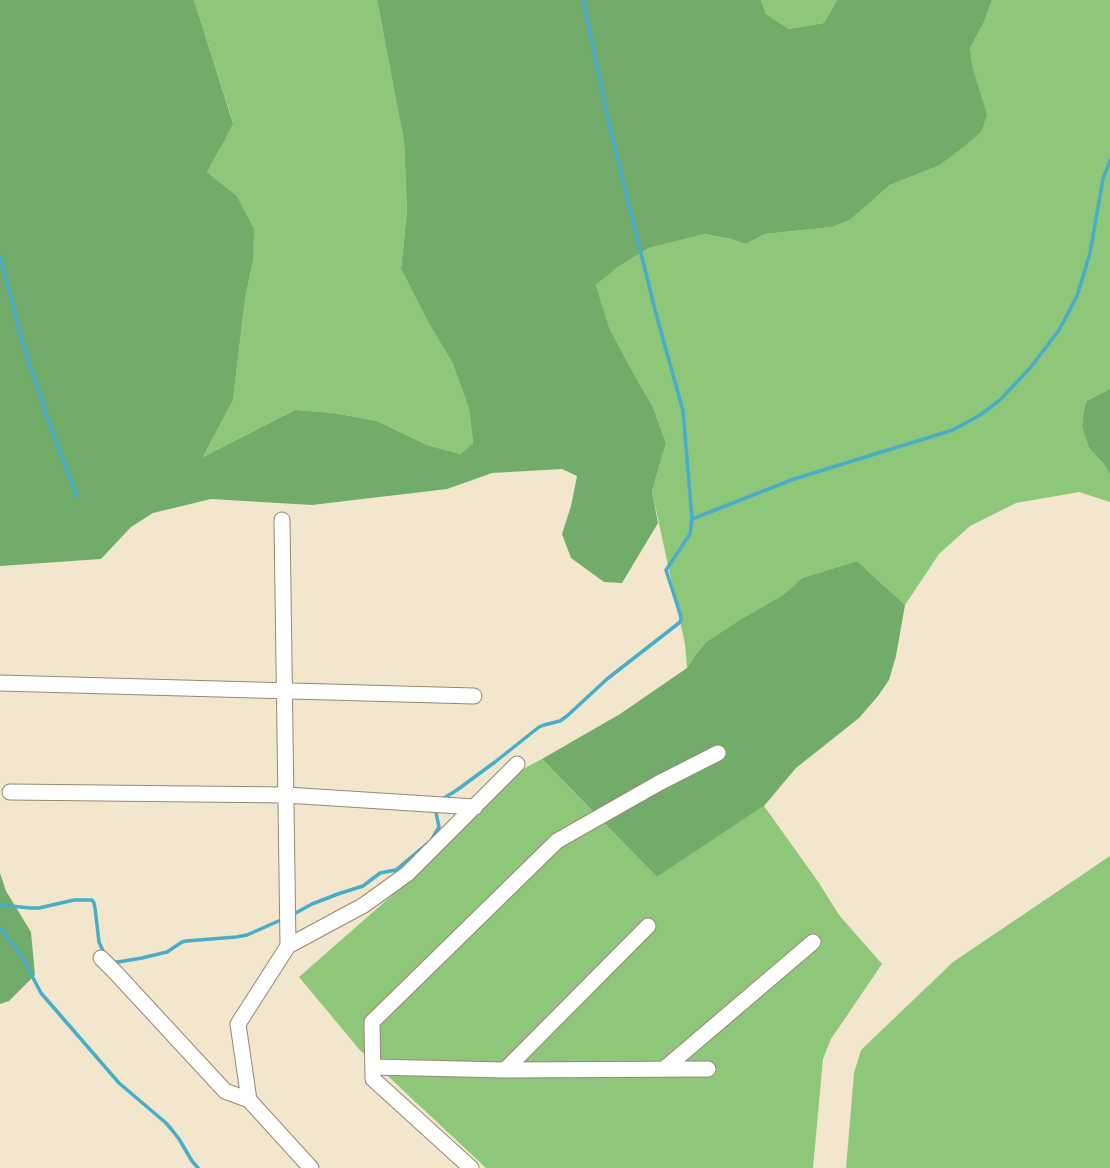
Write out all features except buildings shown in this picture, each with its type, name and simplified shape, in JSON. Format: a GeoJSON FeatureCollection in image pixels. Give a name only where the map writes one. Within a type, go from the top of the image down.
{"type":"FeatureCollection","features":[{"type":"Feature","properties":{"kind":"street"},"geometry":{"type":"LineString","coordinates":[[282,520],[288,946]]}},
{"type":"Feature","properties":{"kind":"street"},"geometry":{"type":"LineString","coordinates":[[0,684],[474,696]]}},
{"type":"Feature","properties":{"kind":"street"},"geometry":{"type":"LineString","coordinates":[[471,1168],[373,1079],[372,1022],[557,841],[659,783],[718,752]]}},
{"type":"Feature","properties":{"kind":"street"},"geometry":{"type":"LineString","coordinates":[[249,1100],[238,1024],[288,946],[364,905],[407,874],[517,764]]}},
{"type":"Feature","properties":{"kind":"street"},"geometry":{"type":"LineString","coordinates":[[10,792],[286,796],[475,807]]}},
{"type":"Feature","properties":{"kind":"street"},"geometry":{"type":"LineString","coordinates":[[505,1070],[648,926]]}},
{"type":"Feature","properties":{"kind":"street"},"geometry":{"type":"LineString","coordinates":[[664,1069],[813,942]]}},
{"type":"Feature","properties":{"kind":"street"},"geometry":{"type":"LineString","coordinates":[[101,958],[225,1092],[249,1100],[311,1168]]}},
{"type":"Feature","properties":{"kind":"street"},"geometry":{"type":"LineString","coordinates":[[373,1067],[505,1070],[708,1069]]}},
{"type":"Feature","properties":{"kind":"green space"},"geometry":{"type":"Polygon","coordinates":[[[0,0],[194,0],[233,123],[207,172],[236,195],[254,229],[253,261],[245,299],[233,400],[203,457],[295,410],[334,413],[377,421],[427,445],[460,454],[473,443],[469,409],[453,364],[428,322],[401,269],[407,210],[404,142],[377,0],[761,0],[766,14],[789,29],[824,23],[837,0],[992,0],[984,22],[970,48],[973,69],[987,115],[981,132],[961,149],[938,166],[890,185],[850,220],[832,227],[765,234],[746,244],[731,239],[705,234],[649,248],[618,267],[596,285],[609,327],[653,407],[666,443],[652,491],[658,523],[622,583],[604,582],[571,558],[562,534],[571,506],[577,476],[562,469],[492,473],[447,489],[312,505],[211,499],[153,513],[131,527],[101,559],[0,566],[0,0]]]}},
{"type":"Feature","properties":{"kind":"green space"},"geometry":{"type":"Polygon","coordinates":[[[194,0],[377,0],[404,142],[407,210],[401,269],[428,322],[453,364],[469,409],[473,443],[460,454],[427,445],[377,421],[334,413],[295,410],[203,457],[233,400],[245,299],[253,261],[236,195],[207,172],[225,140],[233,122],[194,0]]]}},
{"type":"Feature","properties":{"kind":"green space"},"geometry":{"type":"Polygon","coordinates":[[[761,0],[837,0],[824,23],[789,29],[766,14],[761,0]]]}},
{"type":"Feature","properties":{"kind":"green space"},"geometry":{"type":"Polygon","coordinates":[[[992,0],[1110,0],[1110,389],[1086,401],[1082,427],[1089,448],[1103,463],[1110,474],[1110,502],[1079,492],[1016,503],[970,526],[939,554],[905,605],[857,561],[802,578],[783,595],[741,619],[706,642],[687,668],[685,644],[652,491],[666,443],[653,407],[609,327],[596,285],[618,267],[649,248],[705,234],[731,239],[746,244],[765,234],[832,227],[850,220],[890,185],[938,166],[973,69],[970,48],[984,22],[992,0]]]}},
{"type":"Feature","properties":{"kind":"green space"},"geometry":{"type":"Polygon","coordinates":[[[1110,389],[1110,474],[1103,463],[1089,448],[1082,427],[1086,401],[1110,389]]]}},
{"type":"Feature","properties":{"kind":"green space"},"geometry":{"type":"Polygon","coordinates":[[[857,561],[905,605],[896,656],[889,680],[878,696],[859,718],[796,768],[764,806],[657,877],[542,759],[620,714],[687,668],[706,642],[741,619],[783,595],[802,578],[857,561]]]}},
{"type":"Feature","properties":{"kind":"green space"},"geometry":{"type":"Polygon","coordinates":[[[542,759],[657,877],[764,806],[819,883],[839,915],[882,964],[831,1039],[823,1059],[813,1168],[486,1168],[359,1049],[299,977],[389,898],[523,769],[542,759]]]}},
{"type":"Feature","properties":{"kind":"green space"},"geometry":{"type":"Polygon","coordinates":[[[1110,856],[1110,1168],[846,1168],[854,1073],[861,1050],[953,962],[1110,856]]]}},
{"type":"Feature","properties":{"kind":"green space"},"geometry":{"type":"Polygon","coordinates":[[[0,873],[6,891],[31,932],[35,975],[9,1001],[0,1004],[0,873]]]}},
{"type":"Feature","properties":{"kind":"waterway"},"geometry":{"type":"LineString","coordinates":[[441,800],[495,762],[539,727],[560,721],[567,716],[607,679],[681,620],[666,570],[690,534],[692,519],[683,411],[655,310],[609,124],[583,0]]}},
{"type":"Feature","properties":{"kind":"waterway"},"geometry":{"type":"LineString","coordinates":[[692,519],[794,479],[953,430],[980,415],[1000,400],[1031,367],[1059,330],[1077,296],[1090,253],[1103,179],[1110,160]]}},
{"type":"Feature","properties":{"kind":"waterway"},"geometry":{"type":"LineString","coordinates":[[0,257],[23,344],[52,431],[77,496]]}},
{"type":"Feature","properties":{"kind":"waterway"},"geometry":{"type":"LineString","coordinates":[[432,839],[439,827],[435,808]]}},
{"type":"Feature","properties":{"kind":"waterway"},"geometry":{"type":"LineString","coordinates":[[292,915],[312,904],[363,886],[380,873],[396,870],[428,843]]}},
{"type":"Feature","properties":{"kind":"waterway"},"geometry":{"type":"LineString","coordinates":[[0,905],[39,908],[74,900],[92,900],[95,908],[99,942],[105,955]]}},
{"type":"Feature","properties":{"kind":"waterway"},"geometry":{"type":"LineString","coordinates":[[112,962],[142,958],[167,952],[186,941],[247,935],[283,919]]}},
{"type":"Feature","properties":{"kind":"waterway"},"geometry":{"type":"LineString","coordinates":[[0,928],[21,955],[41,993],[119,1083],[166,1123],[179,1139],[198,1168]]}}]}
